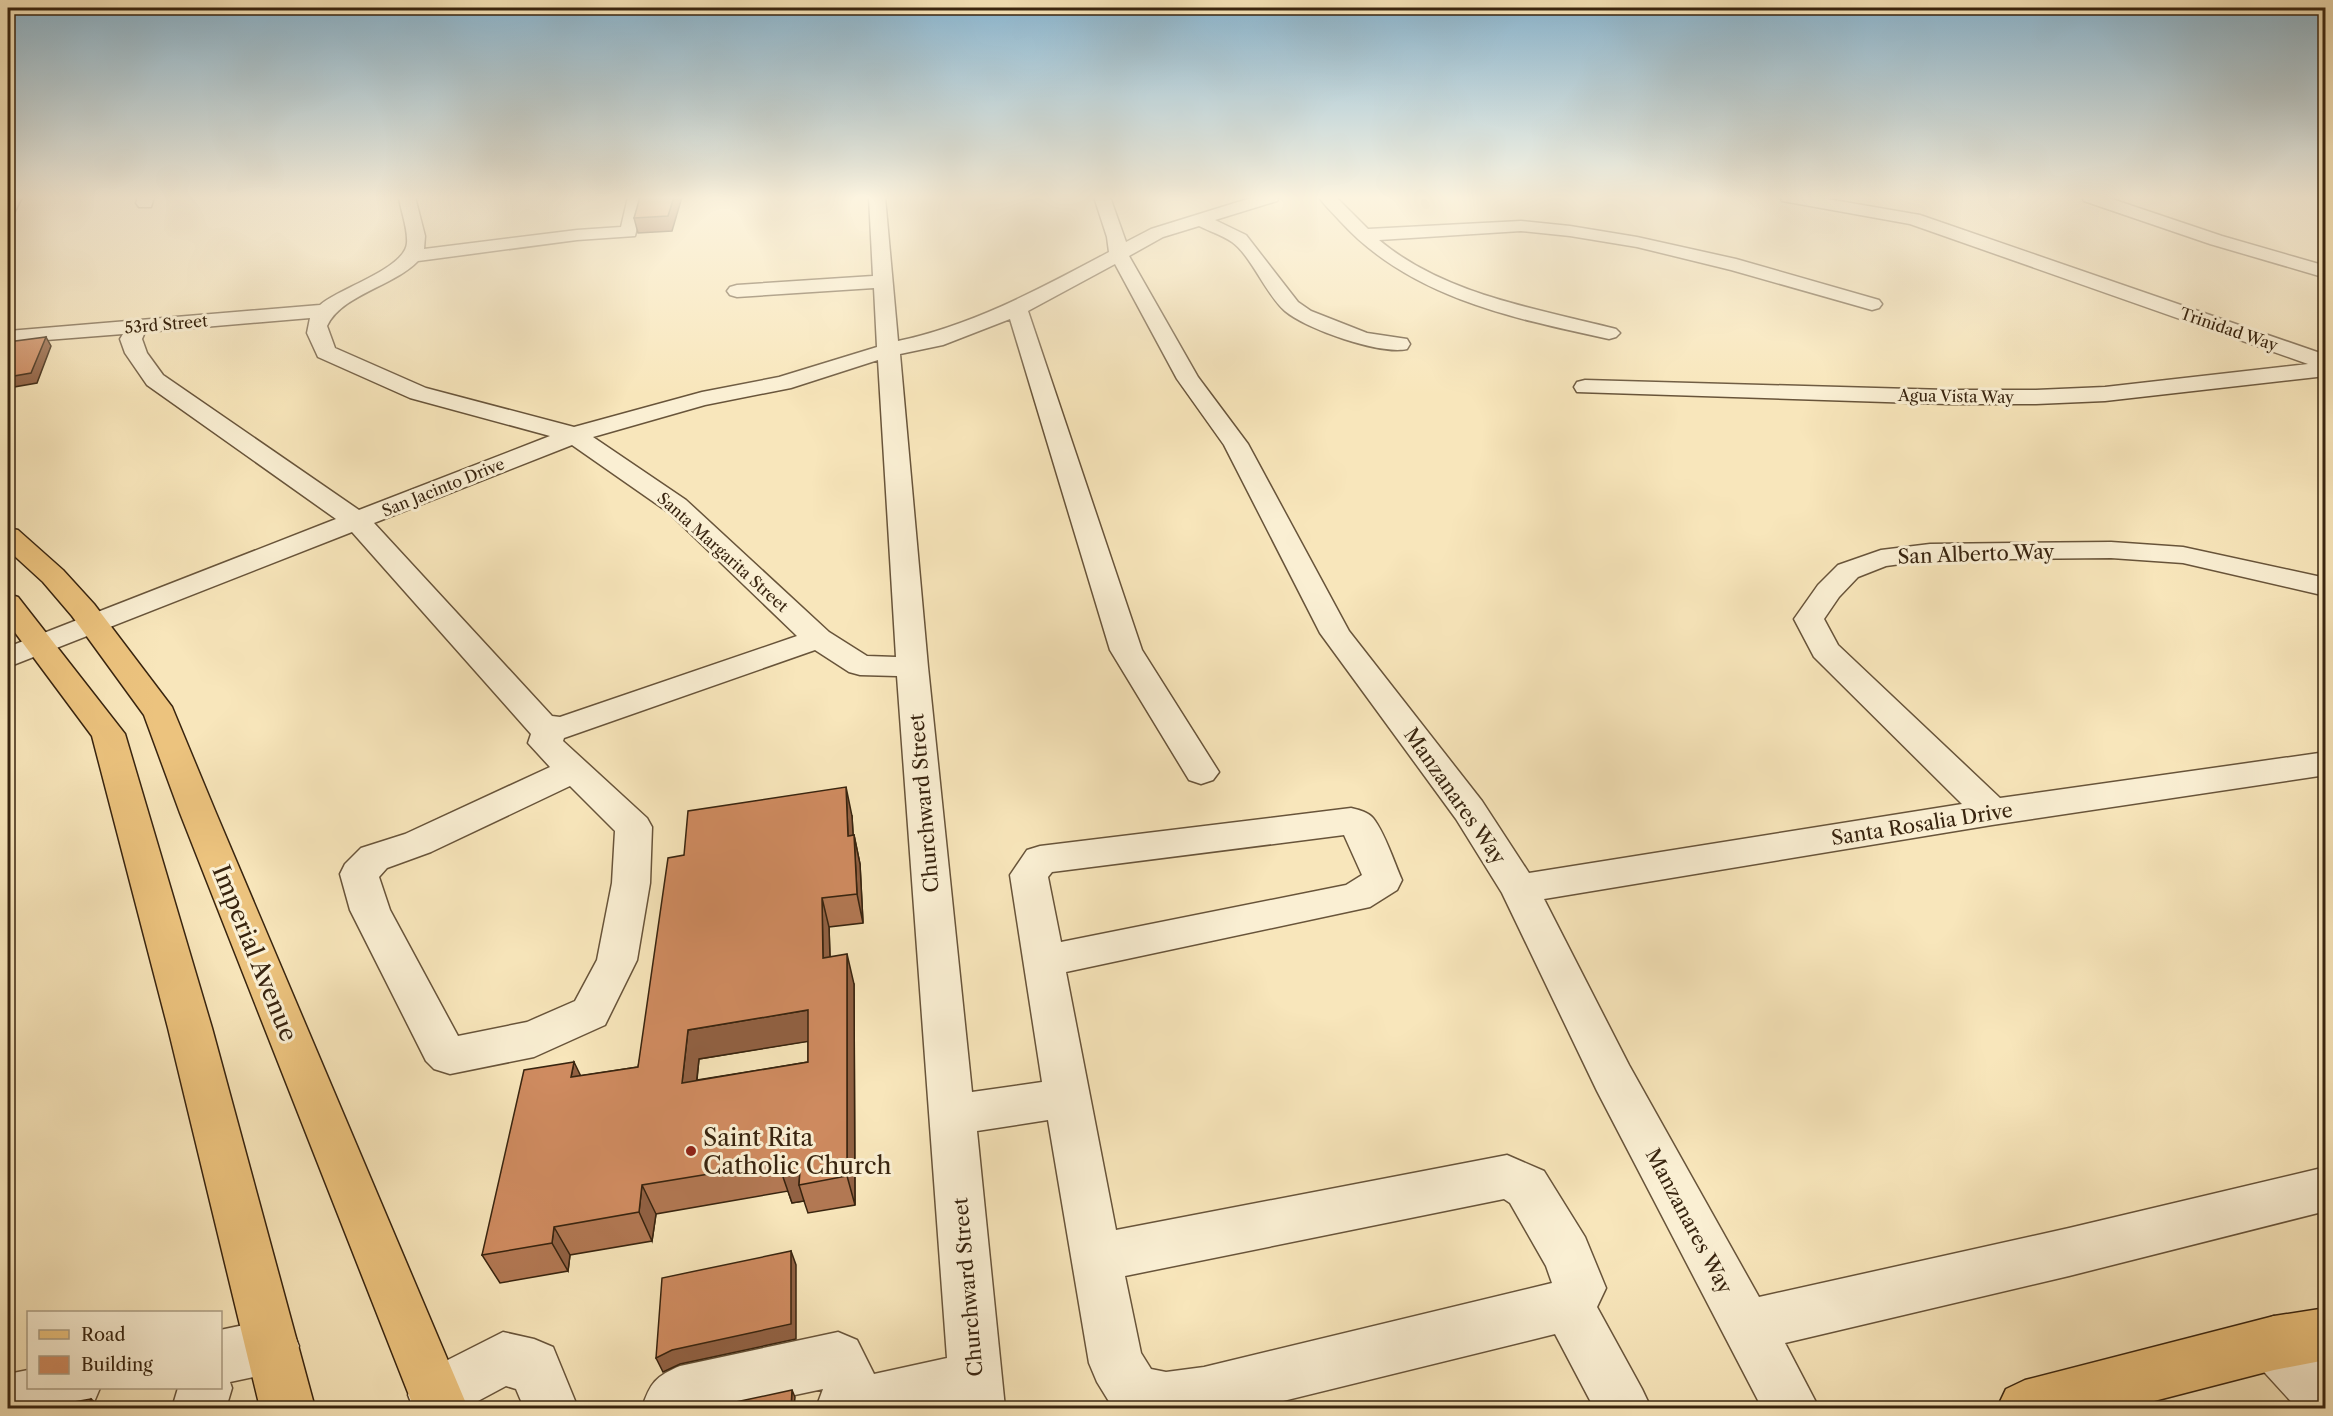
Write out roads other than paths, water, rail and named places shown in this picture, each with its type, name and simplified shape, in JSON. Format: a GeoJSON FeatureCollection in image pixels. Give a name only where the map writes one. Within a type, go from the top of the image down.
{"type":"FeatureCollection","features":[{"type":"Feature","properties":{"kind":"main road","name":"Imperial Avenue"},"geometry":{"type":"LineString","coordinates":[[8,536],[53,576],[95,624],[160,714],[438,1402]]}},
{"type":"Feature","properties":{"kind":"main road"},"geometry":{"type":"LineString","coordinates":[[8,603],[25,651],[108,734],[190,1028],[288,1408]]}},
{"type":"Feature","properties":{"kind":"main road"},"geometry":{"type":"LineString","coordinates":[[2025,1408],[2274,1343],[2325,1334]]}},
{"type":"Feature","properties":{"kind":"street"},"geometry":{"type":"LineString","coordinates":[[324,312],[353,292],[404,263]]}},
{"type":"Feature","properties":{"kind":"street","name":"Churchward Street"},"geometry":{"type":"LineString","coordinates":[[883,263],[912,667],[977,1394]]}},
{"type":"Feature","properties":{"kind":"street","name":"San Jacinto Drive"},"geometry":{"type":"LineString","coordinates":[[25,651],[574,435],[702,399],[783,383],[889,350],[935,340],[1017,309],[1098,263]]}},
{"type":"Feature","properties":{"kind":"street","name":"Manzanares Way"},"geometry":{"type":"LineString","coordinates":[[1124,263],[1188,379],[1236,444],[1335,633],[1468,810],[1520,889],[1613,1078],[1791,1408]]}},
{"type":"Feature","properties":{"kind":"street"},"geometry":{"type":"LineString","coordinates":[[1258,263],[1291,306],[1304,315],[1363,339],[1399,344]]}},
{"type":"Feature","properties":{"kind":"street"},"geometry":{"type":"LineString","coordinates":[[1401,263],[1425,278],[1477,298],[1550,320],[1609,333]]}},
{"type":"Feature","properties":{"kind":"street"},"geometry":{"type":"LineString","coordinates":[[1728,263],[1872,304]]}},
{"type":"Feature","properties":{"kind":"street","name":"Trinidad Way"},"geometry":{"type":"LineString","coordinates":[[2040,263],[2325,363]]}},
{"type":"Feature","properties":{"kind":"street"},"geometry":{"type":"LineString","coordinates":[[2295,263],[2325,272]]}},
{"type":"Feature","properties":{"kind":"street"},"geometry":{"type":"LineString","coordinates":[[737,291],[884,280]]}},
{"type":"Feature","properties":{"kind":"street"},"geometry":{"type":"LineString","coordinates":[[1017,309],[1126,650],[1201,772]]}},
{"type":"Feature","properties":{"kind":"street","name":"53rd Street"},"geometry":{"type":"LineString","coordinates":[[8,337],[324,312]]}},
{"type":"Feature","properties":{"kind":"street","name":"Santa Margarita Street"},"geometry":{"type":"LineString","coordinates":[[324,312],[317,323],[317,333],[326,352],[418,393],[574,435],[677,506],[818,639],[860,665],[912,667]]}},
{"type":"Feature","properties":{"kind":"street"},"geometry":{"type":"LineString","coordinates":[[138,326],[131,339],[136,353],[155,380],[357,521],[542,726],[562,728],[818,639]]}},
{"type":"Feature","properties":{"kind":"street","name":"Agua Vista Way"},"geometry":{"type":"LineString","coordinates":[[1585,387],[1947,397],[2036,397],[2105,394],[2325,369]]}},
{"type":"Feature","properties":{"kind":"street","name":"San Alberto Way"},"geometry":{"type":"LineString","coordinates":[[1992,812],[1825,650],[1809,619],[1828,591],[1848,571],[1881,558],[1930,552],[2111,550],[2184,555],[2325,586]]}},
{"type":"Feature","properties":{"kind":"street"},"geometry":{"type":"LineString","coordinates":[[551,727],[545,743],[574,770],[634,827],[631,883],[617,960],[590,1012],[534,1039],[450,1056],[441,1048],[370,910],[359,874],[374,858],[418,843],[574,770]]}},
{"type":"Feature","properties":{"kind":"street","name":"Santa Rosalia Drive"},"geometry":{"type":"LineString","coordinates":[[1520,889],[1992,812],[2325,763]]}},
{"type":"Feature","properties":{"kind":"street"},"geometry":{"type":"LineString","coordinates":[[1044,961],[1356,897],[1383,880],[1359,826],[1351,821],[1040,860],[1029,875],[1067,1098],[1116,1363],[1135,1393],[1166,1399],[1204,1394],[1568,1305],[1580,1288],[1567,1254],[1527,1187],[1507,1177],[1097,1258]]}},
{"type":"Feature","properties":{"kind":"street"},"geometry":{"type":"LineString","coordinates":[[953,1115],[1067,1098]]}},
{"type":"Feature","properties":{"kind":"street"},"geometry":{"type":"LineString","coordinates":[[1746,1326],[2069,1252],[2325,1189]]}},
{"type":"Feature","properties":{"kind":"street"},"geometry":{"type":"LineString","coordinates":[[1568,1305],[1623,1408]]}},
{"type":"Feature","properties":{"kind":"street"},"geometry":{"type":"LineString","coordinates":[[2274,1343],[2325,1400]]}},
{"type":"Feature","properties":{"kind":"street"},"geometry":{"type":"LineString","coordinates":[[222,1357],[272,1347]]}},
{"type":"Feature","properties":{"kind":"street"},"geometry":{"type":"LineString","coordinates":[[438,1402],[503,1359],[534,1366],[551,1408]]}},
{"type":"Feature","properties":{"kind":"street"},"geometry":{"type":"LineString","coordinates":[[669,1408],[680,1393],[838,1359],[854,1407],[977,1394]]}},
{"type":"Feature","properties":{"kind":"street"},"geometry":{"type":"LineString","coordinates":[[8,1401],[68,1389]]}},
{"type":"Feature","properties":{"kind":"street"},"geometry":{"type":"LineString","coordinates":[[199,1408],[204,1389]]}},
{"type":"Feature","properties":{"kind":"place","name":"Saint Rita Catholic Church"},"geometry":{"type":"Point","coordinates":[691,1151]}}]}
